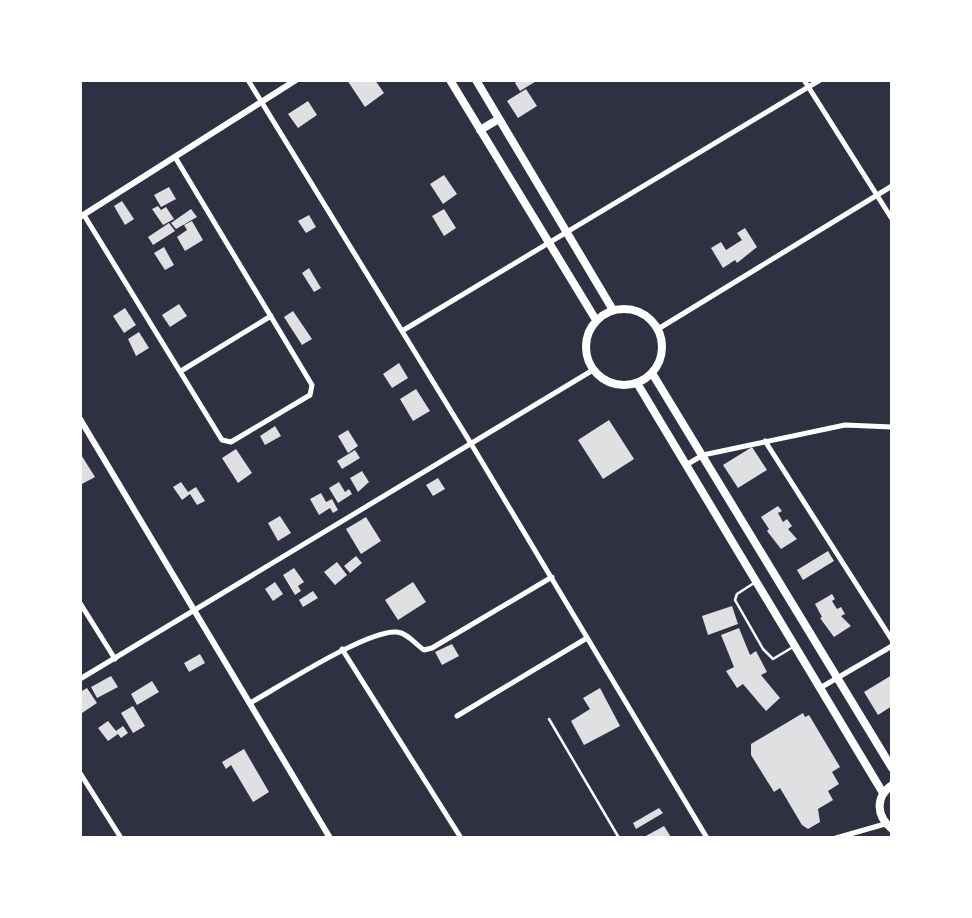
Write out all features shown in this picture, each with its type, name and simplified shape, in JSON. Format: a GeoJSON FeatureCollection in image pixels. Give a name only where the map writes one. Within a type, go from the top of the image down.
{"type":"FeatureCollection","features":[{"type":"Feature","properties":{"kind":"main road"},"geometry":{"type":"LineString","coordinates":[[450,80],[596,320]]}},
{"type":"Feature","properties":{"kind":"main road"},"geometry":{"type":"LineString","coordinates":[[476,80],[613,310]]}},
{"type":"Feature","properties":{"kind":"main road"},"geometry":{"type":"LineString","coordinates":[[480,130],[499,119]]}},
{"type":"Feature","properties":{"kind":"main road"},"geometry":{"type":"LineString","coordinates":[[613,310],[639,311],[658,329],[662,352],[652,373],[637,383],[613,383],[593,370],[587,358],[586,345],[596,320],[613,310]]}},
{"type":"Feature","properties":{"kind":"main road"},"geometry":{"type":"LineString","coordinates":[[652,373],[891,768]]}},
{"type":"Feature","properties":{"kind":"main road"},"geometry":{"type":"LineString","coordinates":[[637,383],[883,793]]}},
{"type":"Feature","properties":{"kind":"main road"},"geometry":{"type":"LineString","coordinates":[[752,573],[768,564]]}},
{"type":"Feature","properties":{"kind":"main road"},"geometry":{"type":"LineString","coordinates":[[888,826],[879,809],[883,793],[891,785]]}},
{"type":"Feature","properties":{"kind":"street"},"geometry":{"type":"LineString","coordinates":[[248,80],[552,577],[707,838]]}},
{"type":"Feature","properties":{"kind":"street"},"geometry":{"type":"LineString","coordinates":[[176,157],[312,385],[310,395],[226,443],[82,216],[296,80]]}},
{"type":"Feature","properties":{"kind":"street"},"geometry":{"type":"LineString","coordinates":[[804,80],[891,219]]}},
{"type":"Feature","properties":{"kind":"street"},"geometry":{"type":"LineString","coordinates":[[402,331],[820,80]]}},
{"type":"Feature","properties":{"kind":"street"},"geometry":{"type":"LineString","coordinates":[[658,329],[891,186]]}},
{"type":"Feature","properties":{"kind":"street"},"geometry":{"type":"LineString","coordinates":[[181,371],[271,316]]}},
{"type":"Feature","properties":{"kind":"street"},"geometry":{"type":"LineString","coordinates":[[80,679],[593,370]]}},
{"type":"Feature","properties":{"kind":"street"},"geometry":{"type":"LineString","coordinates":[[80,419],[330,838]]}},
{"type":"Feature","properties":{"kind":"street"},"geometry":{"type":"LineString","coordinates":[[686,465],[703,455],[845,425],[891,427]]}},
{"type":"Feature","properties":{"kind":"street"},"geometry":{"type":"LineString","coordinates":[[765,441],[891,640]]}},
{"type":"Feature","properties":{"kind":"street"},"geometry":{"type":"LineString","coordinates":[[250,703],[342,649],[394,631],[406,635],[424,650],[432,648],[552,577]]}},
{"type":"Feature","properties":{"kind":"street"},"geometry":{"type":"LineString","coordinates":[[80,603],[115,659]]}},
{"type":"Feature","properties":{"kind":"street"},"geometry":{"type":"LineString","coordinates":[[457,716],[587,638]]}},
{"type":"Feature","properties":{"kind":"street"},"geometry":{"type":"LineString","coordinates":[[820,688],[891,646]]}},
{"type":"Feature","properties":{"kind":"street"},"geometry":{"type":"LineString","coordinates":[[342,649],[461,838]]}},
{"type":"Feature","properties":{"kind":"street"},"geometry":{"type":"LineString","coordinates":[[80,773],[121,838]]}},
{"type":"Feature","properties":{"kind":"street"},"geometry":{"type":"LineString","coordinates":[[836,838],[888,826]]}},
{"type":"Feature","properties":{"kind":"lane"},"geometry":{"type":"LineString","coordinates":[[757,582],[741,591],[735,600],[763,649],[773,659],[796,645]]}},
{"type":"Feature","properties":{"kind":"lane"},"geometry":{"type":"LineString","coordinates":[[549,719],[619,838]]}},
{"type":"Feature","properties":{"kind":"building"},"geometry":{"type":"Polygon","coordinates":[[[347,80],[375,80],[384,93],[365,107],[347,80]]]}},
{"type":"Feature","properties":{"kind":"building"},"geometry":{"type":"Polygon","coordinates":[[[519,80],[538,80],[520,91],[515,83],[519,80]]]}},
{"type":"Feature","properties":{"kind":"building"},"geometry":{"type":"Polygon","coordinates":[[[526,89],[537,106],[518,118],[507,101],[526,89]]]}},
{"type":"Feature","properties":{"kind":"building"},"geometry":{"type":"Polygon","coordinates":[[[308,101],[317,115],[298,128],[288,114],[308,101]]]}},
{"type":"Feature","properties":{"kind":"building"},"geometry":{"type":"Polygon","coordinates":[[[444,175],[457,194],[443,204],[430,184],[444,175]]]}},
{"type":"Feature","properties":{"kind":"building"},"geometry":{"type":"Polygon","coordinates":[[[169,187],[176,199],[161,207],[154,195],[169,187]]]}},
{"type":"Feature","properties":{"kind":"building"},"geometry":{"type":"Polygon","coordinates":[[[122,201],[134,219],[125,225],[114,206],[122,201]]]}},
{"type":"Feature","properties":{"kind":"building"},"geometry":{"type":"Polygon","coordinates":[[[158,206],[161,210],[166,207],[174,219],[163,225],[152,209],[158,206]]]}},
{"type":"Feature","properties":{"kind":"building"},"geometry":{"type":"Polygon","coordinates":[[[191,209],[197,217],[176,229],[171,223],[191,209]]]}},
{"type":"Feature","properties":{"kind":"building"},"geometry":{"type":"Polygon","coordinates":[[[444,209],[456,228],[444,236],[432,216],[444,209]]]}},
{"type":"Feature","properties":{"kind":"building"},"geometry":{"type":"Polygon","coordinates":[[[309,215],[316,227],[306,233],[298,221],[309,215]]]}},
{"type":"Feature","properties":{"kind":"building"},"geometry":{"type":"Polygon","coordinates":[[[192,221],[203,240],[185,251],[177,237],[187,230],[184,225],[192,221]]]}},
{"type":"Feature","properties":{"kind":"building"},"geometry":{"type":"Polygon","coordinates":[[[169,223],[175,231],[153,245],[148,237],[169,223]]]}},
{"type":"Feature","properties":{"kind":"building"},"geometry":{"type":"Polygon","coordinates":[[[745,228],[757,247],[737,263],[735,260],[723,268],[711,248],[721,242],[726,250],[742,240],[737,233],[745,228]]]}},
{"type":"Feature","properties":{"kind":"building"},"geometry":{"type":"Polygon","coordinates":[[[164,247],[174,265],[165,270],[154,253],[164,247]]]}},
{"type":"Feature","properties":{"kind":"building"},"geometry":{"type":"Polygon","coordinates":[[[309,268],[321,288],[314,292],[302,273],[309,268]]]}},
{"type":"Feature","properties":{"kind":"building"},"geometry":{"type":"Polygon","coordinates":[[[179,304],[187,316],[170,327],[162,315],[179,304]]]}},
{"type":"Feature","properties":{"kind":"building"},"geometry":{"type":"Polygon","coordinates":[[[125,308],[136,325],[124,333],[113,316],[125,308]]]}},
{"type":"Feature","properties":{"kind":"building"},"geometry":{"type":"Polygon","coordinates":[[[293,311],[312,339],[302,345],[284,317],[293,311]]]}},
{"type":"Feature","properties":{"kind":"building"},"geometry":{"type":"Polygon","coordinates":[[[139,332],[149,348],[136,356],[128,339],[139,332]]]}},
{"type":"Feature","properties":{"kind":"building"},"geometry":{"type":"Polygon","coordinates":[[[399,363],[408,378],[392,388],[383,374],[399,363]]]}},
{"type":"Feature","properties":{"kind":"building"},"geometry":{"type":"Polygon","coordinates":[[[416,389],[430,411],[413,421],[400,399],[416,389]]]}},
{"type":"Feature","properties":{"kind":"building"},"geometry":{"type":"Polygon","coordinates":[[[609,420],[634,459],[603,479],[578,440],[609,420]]]}},
{"type":"Feature","properties":{"kind":"building"},"geometry":{"type":"Polygon","coordinates":[[[275,426],[281,436],[265,445],[260,436],[275,426]]]}},
{"type":"Feature","properties":{"kind":"building"},"geometry":{"type":"Polygon","coordinates":[[[348,430],[358,446],[348,453],[338,436],[348,430]]]}},
{"type":"Feature","properties":{"kind":"building"},"geometry":{"type":"Polygon","coordinates":[[[752,447],[767,470],[738,488],[723,465],[752,447]]]}},
{"type":"Feature","properties":{"kind":"building"},"geometry":{"type":"Polygon","coordinates":[[[236,449],[252,473],[238,483],[222,458],[236,449]]]}},
{"type":"Feature","properties":{"kind":"building"},"geometry":{"type":"Polygon","coordinates":[[[355,450],[360,458],[342,469],[337,461],[355,450]]]}},
{"type":"Feature","properties":{"kind":"building"},"geometry":{"type":"Polygon","coordinates":[[[80,453],[95,477],[80,485],[80,453]]]}},
{"type":"Feature","properties":{"kind":"building"},"geometry":{"type":"Polygon","coordinates":[[[362,471],[369,482],[358,492],[350,478],[362,471]]]}},
{"type":"Feature","properties":{"kind":"building"},"geometry":{"type":"Polygon","coordinates":[[[438,478],[445,489],[433,496],[426,485],[438,478]]]}},
{"type":"Feature","properties":{"kind":"building"},"geometry":{"type":"Polygon","coordinates":[[[181,482],[188,492],[196,487],[205,501],[197,505],[190,494],[182,500],[173,487],[181,482]]]}},
{"type":"Feature","properties":{"kind":"building"},"geometry":{"type":"Polygon","coordinates":[[[339,482],[345,492],[349,489],[352,494],[338,503],[329,488],[339,482]]]}},
{"type":"Feature","properties":{"kind":"building"},"geometry":{"type":"Polygon","coordinates":[[[321,493],[326,502],[332,499],[338,510],[333,513],[330,508],[319,515],[310,499],[321,493]]]}},
{"type":"Feature","properties":{"kind":"building"},"geometry":{"type":"Polygon","coordinates":[[[778,506],[782,511],[778,513],[783,522],[787,519],[792,526],[788,529],[797,539],[781,549],[767,531],[769,529],[761,517],[778,506]]]}},
{"type":"Feature","properties":{"kind":"building"},"geometry":{"type":"Polygon","coordinates":[[[280,516],[291,533],[278,541],[268,523],[280,516]]]}},
{"type":"Feature","properties":{"kind":"building"},"geometry":{"type":"Polygon","coordinates":[[[366,517],[381,541],[361,554],[346,529],[366,517]]]}},
{"type":"Feature","properties":{"kind":"building"},"geometry":{"type":"Polygon","coordinates":[[[828,551],[834,561],[803,580],[797,570],[828,551]]]}},
{"type":"Feature","properties":{"kind":"building"},"geometry":{"type":"Polygon","coordinates":[[[356,556],[362,563],[350,573],[344,566],[356,556]]]}},
{"type":"Feature","properties":{"kind":"building"},"geometry":{"type":"Polygon","coordinates":[[[337,562],[347,575],[335,585],[324,572],[337,562]]]}},
{"type":"Feature","properties":{"kind":"building"},"geometry":{"type":"Polygon","coordinates":[[[294,568],[304,582],[298,586],[301,591],[295,595],[283,575],[294,568]]]}},
{"type":"Feature","properties":{"kind":"building"},"geometry":{"type":"Polygon","coordinates":[[[275,582],[283,594],[273,601],[265,589],[275,582]]]}},
{"type":"Feature","properties":{"kind":"building"},"geometry":{"type":"Polygon","coordinates":[[[413,582],[426,602],[398,620],[385,600],[413,582]]]}},
{"type":"Feature","properties":{"kind":"building"},"geometry":{"type":"Polygon","coordinates":[[[313,591],[318,598],[303,607],[299,600],[313,591]]]}},
{"type":"Feature","properties":{"kind":"building"},"geometry":{"type":"Polygon","coordinates":[[[832,594],[835,599],[832,601],[837,609],[841,607],[845,614],[841,616],[851,626],[834,637],[820,618],[822,617],[815,604],[832,594]]]}},
{"type":"Feature","properties":{"kind":"building"},"geometry":{"type":"Polygon","coordinates":[[[732,606],[738,624],[708,635],[702,616],[732,606]]]}},
{"type":"Feature","properties":{"kind":"building"},"geometry":{"type":"Polygon","coordinates":[[[739,628],[750,655],[756,651],[767,672],[761,675],[780,698],[766,711],[743,684],[737,688],[726,671],[734,667],[721,635],[739,628]]]}},
{"type":"Feature","properties":{"kind":"building"},"geometry":{"type":"Polygon","coordinates":[[[452,644],[459,656],[442,665],[435,652],[452,644]]]}},
{"type":"Feature","properties":{"kind":"building"},"geometry":{"type":"Polygon","coordinates":[[[200,654],[205,663],[189,672],[184,663],[200,654]]]}},
{"type":"Feature","properties":{"kind":"building"},"geometry":{"type":"Polygon","coordinates":[[[892,675],[892,706],[878,715],[864,692],[892,675]]]}},
{"type":"Feature","properties":{"kind":"building"},"geometry":{"type":"Polygon","coordinates":[[[111,676],[118,687],[97,698],[91,687],[111,676]]]}},
{"type":"Feature","properties":{"kind":"building"},"geometry":{"type":"Polygon","coordinates":[[[152,681],[159,692],[137,705],[131,694],[152,681]]]}},
{"type":"Feature","properties":{"kind":"building"},"geometry":{"type":"Polygon","coordinates":[[[87,688],[97,703],[82,713],[80,692],[87,688]]]}},
{"type":"Feature","properties":{"kind":"building"},"geometry":{"type":"Polygon","coordinates":[[[600,688],[620,726],[584,745],[571,721],[590,709],[583,698],[600,688]]]}},
{"type":"Feature","properties":{"kind":"building"},"geometry":{"type":"Polygon","coordinates":[[[133,706],[145,726],[133,733],[121,713],[133,706]]]}},
{"type":"Feature","properties":{"kind":"building"},"geometry":{"type":"Polygon","coordinates":[[[803,713],[805,717],[809,715],[840,767],[832,772],[839,784],[828,791],[833,800],[818,809],[820,822],[808,829],[802,825],[780,788],[774,792],[751,755],[751,744],[803,713]]]}},
{"type":"Feature","properties":{"kind":"building"},"geometry":{"type":"Polygon","coordinates":[[[108,721],[116,731],[123,726],[128,733],[121,738],[118,734],[108,741],[98,728],[108,721]]]}},
{"type":"Feature","properties":{"kind":"building"},"geometry":{"type":"Polygon","coordinates":[[[244,749],[269,792],[253,802],[231,765],[226,769],[222,762],[244,749]]]}},
{"type":"Feature","properties":{"kind":"building"},"geometry":{"type":"Polygon","coordinates":[[[659,808],[663,813],[636,829],[633,823],[659,808]]]}},
{"type":"Feature","properties":{"kind":"building"},"geometry":{"type":"Polygon","coordinates":[[[664,826],[671,837],[644,837],[664,826]]]}}]}
